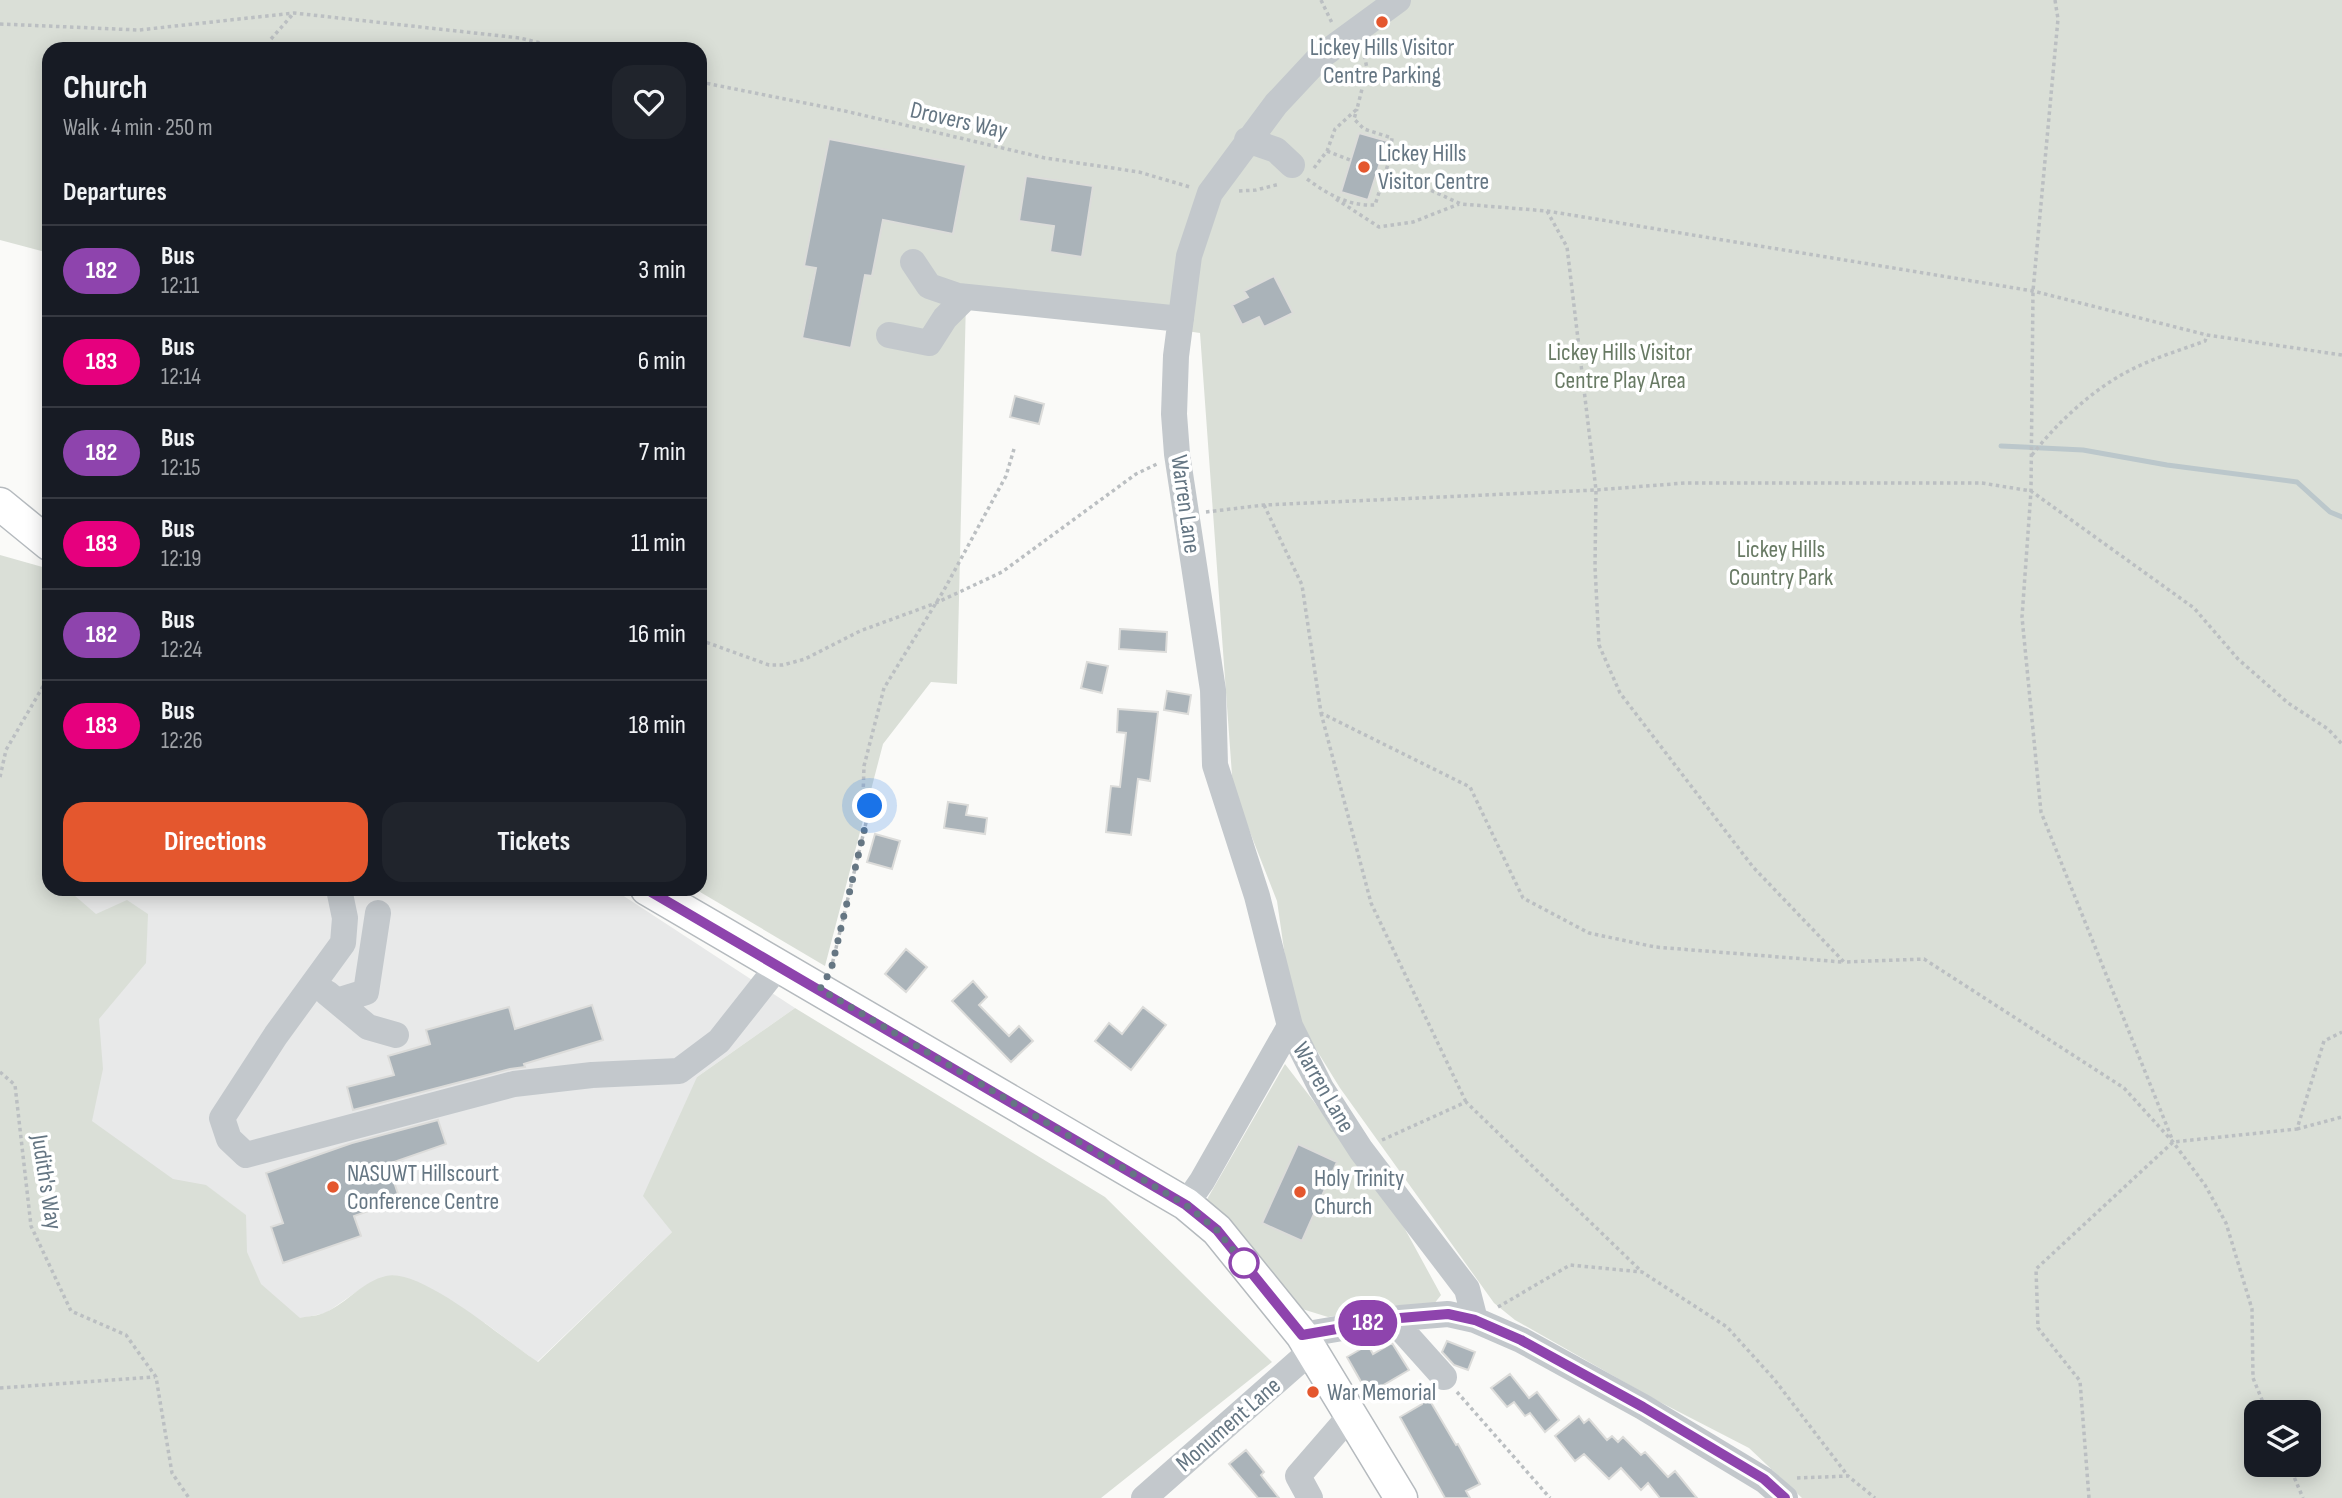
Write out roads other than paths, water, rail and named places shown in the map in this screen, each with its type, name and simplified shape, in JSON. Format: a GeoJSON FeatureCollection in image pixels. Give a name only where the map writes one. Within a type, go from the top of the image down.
{"type":"FeatureCollection","features":[{"type":"Feature","properties":{"kind":"main road"},"geometry":{"type":"LineString","coordinates":[[0,504],[42,538]]}},
{"type":"Feature","properties":{"kind":"main road"},"geometry":{"type":"LineString","coordinates":[[658,896],[1186,1205],[1217,1230],[1307,1343],[1401,1498]]}},
{"type":"Feature","properties":{"kind":"street","name":"Warren Lane"},"geometry":{"type":"LineString","coordinates":[[1398,0],[1320,57],[1276,104],[1210,193],[1189,256],[1176,356],[1174,414],[1177,454],[1213,690],[1214,765],[1257,896],[1290,1026],[1321,1088],[1361,1150],[1467,1289],[1475,1320]]}},
{"type":"Feature","properties":{"kind":"street"},"geometry":{"type":"LineString","coordinates":[[1247,140],[1276,150],[1296,173]]}},
{"type":"Feature","properties":{"kind":"street"},"geometry":{"type":"LineString","coordinates":[[914,262],[929,286],[966,297],[1181,319]]}},
{"type":"Feature","properties":{"kind":"street"},"geometry":{"type":"LineString","coordinates":[[890,335],[929,343],[945,318],[966,297]]}},
{"type":"Feature","properties":{"kind":"street"},"geometry":{"type":"LineString","coordinates":[[340,896],[345,918],[343,943],[276,1035],[222,1118],[229,1139],[246,1155],[514,1084],[592,1075],[679,1071],[719,1041],[779,965]]}},
{"type":"Feature","properties":{"kind":"street"},"geometry":{"type":"LineString","coordinates":[[337,1001],[366,992],[378,913]]}},
{"type":"Feature","properties":{"kind":"street"},"geometry":{"type":"LineString","coordinates":[[315,983],[368,1027],[396,1035]]}},
{"type":"Feature","properties":{"kind":"street","name":"Warren Lane"},"geometry":{"type":"LineString","coordinates":[[1186,1205],[1290,1026]]}},
{"type":"Feature","properties":{"kind":"street"},"geometry":{"type":"LineString","coordinates":[[1307,1343],[1392,1319],[1448,1314],[1475,1320],[1521,1340],[1576,1370],[1764,1479],[1785,1498]]}},
{"type":"Feature","properties":{"kind":"street"},"geometry":{"type":"LineString","coordinates":[[1392,1319],[1444,1377]]}},
{"type":"Feature","properties":{"kind":"street","name":"Monument Lane"},"geometry":{"type":"LineString","coordinates":[[1144,1498],[1307,1343]]}},
{"type":"Feature","properties":{"kind":"street"},"geometry":{"type":"LineString","coordinates":[[1310,1498],[1298,1476],[1350,1416]]}},
{"type":"Feature","properties":{"kind":"waterway"},"geometry":{"type":"LineString","coordinates":[[2001,446],[2083,450],[2167,465],[2297,482],[2330,512],[2342,517]]}},
{"type":"Feature","properties":{"kind":"place","name":"Lickey Hills Visitor Centre Parking"},"geometry":{"type":"Point","coordinates":[1382,22]}},
{"type":"Feature","properties":{"kind":"place","name":"Lickey Hills Visitor Centre"},"geometry":{"type":"Point","coordinates":[1364,167]}},
{"type":"Feature","properties":{"kind":"place","name":"NASUWT Hillscourt Conference Centre"},"geometry":{"type":"Point","coordinates":[333,1187]}},
{"type":"Feature","properties":{"kind":"place","name":"Holy Trinity Church"},"geometry":{"type":"Point","coordinates":[1300,1192]}},
{"type":"Feature","properties":{"kind":"place","name":"War Memorial"},"geometry":{"type":"Point","coordinates":[1313,1392]}},
{"type":"Feature","properties":{"kind":"park label","name":"Lickey Hills Visitor Centre Play Area"},"geometry":{"type":"Point","coordinates":[1620,366]}},
{"type":"Feature","properties":{"kind":"park label","name":"Lickey Hills Country Park"},"geometry":{"type":"Point","coordinates":[1781,563]}}]}
